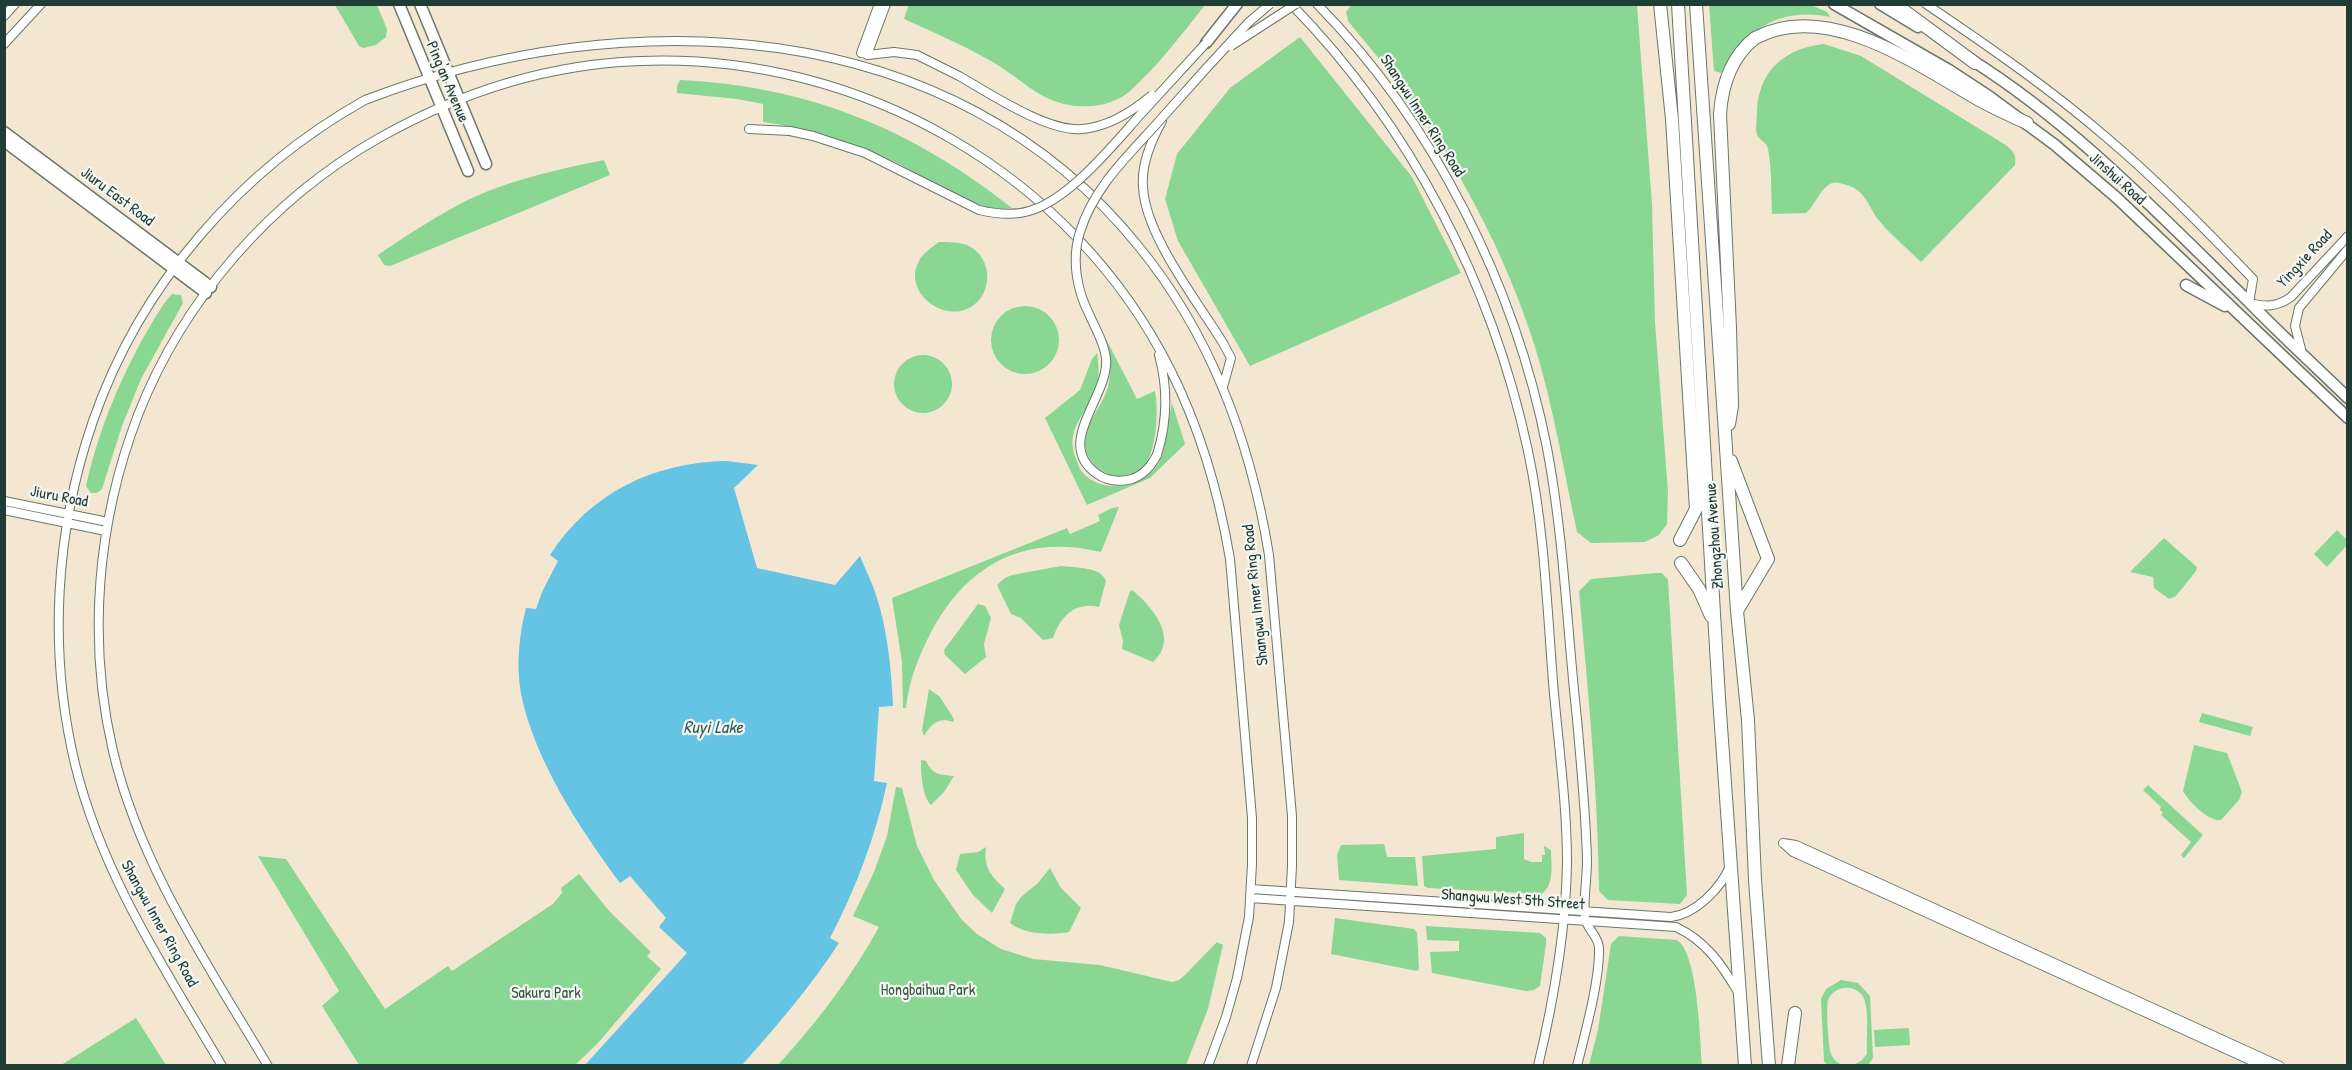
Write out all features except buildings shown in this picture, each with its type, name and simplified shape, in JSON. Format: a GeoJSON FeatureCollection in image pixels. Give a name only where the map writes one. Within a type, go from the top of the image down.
{"type":"FeatureCollection","features":[{"type":"Feature","properties":{"kind":"highway"},"geometry":{"type":"LineString","coordinates":[[1660,4],[1678,120],[1696,509],[1680,540]]}},
{"type":"Feature","properties":{"kind":"highway","name":"Zhongzhou Avenue"},"geometry":{"type":"LineString","coordinates":[[1678,4],[1678,120],[1745,1065]]}},
{"type":"Feature","properties":{"kind":"highway","name":"Zhongzhou Avenue"},"geometry":{"type":"LineString","coordinates":[[1696,4],[1737,611],[1748,720],[1755,880],[1769,1065]]}},
{"type":"Feature","properties":{"kind":"highway"},"geometry":{"type":"LineString","coordinates":[[1896,4],[1975,63]]}},
{"type":"Feature","properties":{"kind":"highway"},"geometry":{"type":"LineString","coordinates":[[1737,611],[1768,559],[1726,449],[1732,406],[1731,328],[1720,114],[1724,86],[1738,55],[1760,35],[1784,24],[1815,20],[1833,23],[1861,32],[1929,69],[1975,98],[2027,123]]}},
{"type":"Feature","properties":{"kind":"highway"},"geometry":{"type":"LineString","coordinates":[[1681,563],[1700,589],[1715,624]]}},
{"type":"Feature","properties":{"kind":"highway"},"geometry":{"type":"LineString","coordinates":[[1788,1065],[1795,1013]]}},
{"type":"Feature","properties":{"kind":"main road","name":"Ping'an Avenue"},"geometry":{"type":"LineString","coordinates":[[399,4],[468,171]]}},
{"type":"Feature","properties":{"kind":"main road","name":"Ping'an Avenue"},"geometry":{"type":"LineString","coordinates":[[420,4],[448,60],[459,99],[486,164]]}},
{"type":"Feature","properties":{"kind":"main road"},"geometry":{"type":"LineString","coordinates":[[1206,43],[1237,4]]}},
{"type":"Feature","properties":{"kind":"main road"},"geometry":{"type":"LineString","coordinates":[[1828,4],[1857,18]]}},
{"type":"Feature","properties":{"kind":"main road","name":"Jinshui Road"},"geometry":{"type":"LineString","coordinates":[[1834,4],[1949,70],[2027,123],[2117,198],[2348,418]]}},
{"type":"Feature","properties":{"kind":"main road","name":"Jinshui Road"},"geometry":{"type":"LineString","coordinates":[[1880,4],[1975,63],[2096,155],[2348,398]]}},
{"type":"Feature","properties":{"kind":"main road","name":"Jiuru East Road"},"geometry":{"type":"LineString","coordinates":[[4,132],[209,290]]}},
{"type":"Feature","properties":{"kind":"main road","name":"Jiuru East Road"},"geometry":{"type":"LineString","coordinates":[[4,141],[177,266]]}},
{"type":"Feature","properties":{"kind":"main road"},"geometry":{"type":"LineString","coordinates":[[2186,285],[2239,313]]}},
{"type":"Feature","properties":{"kind":"street"},"geometry":{"type":"LineString","coordinates":[[4,16],[15,4]]}},
{"type":"Feature","properties":{"kind":"street"},"geometry":{"type":"LineString","coordinates":[[4,44],[41,4]]}},
{"type":"Feature","properties":{"kind":"street"},"geometry":{"type":"LineString","coordinates":[[864,54],[879,4]]}},
{"type":"Feature","properties":{"kind":"street"},"geometry":{"type":"LineString","coordinates":[[864,54],[886,4]]}},
{"type":"Feature","properties":{"kind":"street"},"geometry":{"type":"LineString","coordinates":[[749,129],[790,131],[866,153],[979,210],[994,214],[1030,211],[1061,194],[1103,156],[1244,4]]}},
{"type":"Feature","properties":{"kind":"street"},"geometry":{"type":"LineString","coordinates":[[1156,343],[1163,368],[1166,407],[1157,455],[1146,471],[1126,481],[1108,479],[1094,471],[1084,459],[1081,445],[1081,433],[1086,417],[1100,391],[1106,363],[1102,342],[1081,294],[1076,262],[1079,232],[1105,181],[1219,54],[1249,22],[1270,4]]}},
{"type":"Feature","properties":{"kind":"street","name":"Shangwu Inner Ring Road"},"geometry":{"type":"LineString","coordinates":[[1291,4],[1350,68],[1419,170],[1465,259],[1486,310],[1508,374],[1528,451],[1541,549],[1564,804],[1567,863],[1564,915],[1557,970],[1538,1065]]}},
{"type":"Feature","properties":{"kind":"street"},"geometry":{"type":"LineString","coordinates":[[1219,54],[1296,4]]}},
{"type":"Feature","properties":{"kind":"street","name":"Shangwu Inner Ring Road"},"geometry":{"type":"LineString","coordinates":[[1317,4],[1364,57],[1406,114],[1438,165],[1483,252],[1505,303],[1540,421],[1556,500],[1582,776],[1586,854],[1585,916],[1599,944],[1596,977],[1577,1065]]}},
{"type":"Feature","properties":{"kind":"street"},"geometry":{"type":"LineString","coordinates":[[1926,4],[2041,84],[2106,136],[2178,202],[2253,279],[2249,303]]}},
{"type":"Feature","properties":{"kind":"street"},"geometry":{"type":"LineString","coordinates":[[851,50],[891,64]]}},
{"type":"Feature","properties":{"kind":"street"},"geometry":{"type":"LineString","coordinates":[[864,54],[894,52],[917,55],[1028,114],[1070,129],[1082,129],[1111,121],[1140,105],[1177,74]]}},
{"type":"Feature","properties":{"kind":"street","name":"Shangwu Inner Ring Road"},"geometry":{"type":"LineString","coordinates":[[222,1065],[131,912],[103,852],[84,798],[65,711],[60,656],[60,592],[68,519],[84,449],[107,384],[136,327],[177,266],[230,202],[288,151],[348,110],[395,83],[448,60]]}},
{"type":"Feature","properties":{"kind":"street","name":"Shangwu Inner Ring Road"},"geometry":{"type":"LineString","coordinates":[[268,1065],[167,894],[140,837],[123,787],[109,733],[100,666],[100,594],[107,526],[124,456],[144,400],[171,347],[209,290],[259,230],[313,183],[369,144],[459,99],[545,74],[587,66],[637,61],[733,64],[807,78],[885,104],[930,125],[975,152],[1022,185],[1061,221],[1099,261],[1129,300],[1156,343],[1174,377],[1198,434],[1224,523],[1230,559],[1252,818],[1249,917],[1237,978],[1226,1017],[1208,1065]]}},
{"type":"Feature","properties":{"kind":"street","name":"Shangwu Inner Ring Road"},"geometry":{"type":"LineString","coordinates":[[948,89],[997,118],[1047,154],[1108,211],[1142,250],[1172,293],[1206,351],[1236,420],[1255,481],[1269,555],[1292,816],[1289,922],[1276,988],[1251,1065]]}},
{"type":"Feature","properties":{"kind":"street"},"geometry":{"type":"LineString","coordinates":[[1166,113],[1146,158],[1143,189],[1147,208],[1159,238],[1231,358],[1223,387]]}},
{"type":"Feature","properties":{"kind":"street","name":"Yingxie Road"},"geometry":{"type":"LineString","coordinates":[[2249,303],[2266,307],[2283,303],[2348,236]]}},
{"type":"Feature","properties":{"kind":"street","name":"Yingxie Road"},"geometry":{"type":"LineString","coordinates":[[2302,354],[2295,327],[2300,308],[2348,249]]}},
{"type":"Feature","properties":{"kind":"street","name":"Jiuru Road"},"geometry":{"type":"LineString","coordinates":[[4,501],[68,519]]}},
{"type":"Feature","properties":{"kind":"street","name":"Jiuru Road"},"geometry":{"type":"LineString","coordinates":[[4,510],[107,526]]}},
{"type":"Feature","properties":{"kind":"street"},"geometry":{"type":"LineString","coordinates":[[2263,1065],[1793,852],[1783,843],[1796,845],[2280,1065]]}},
{"type":"Feature","properties":{"kind":"street","name":"Shangwu West 5th Street"},"geometry":{"type":"LineString","coordinates":[[1250,893],[1564,915],[1679,916],[1689,912],[1717,887],[1731,863]]}},
{"type":"Feature","properties":{"kind":"street","name":"Shangwu West 5th Street"},"geometry":{"type":"LineString","coordinates":[[1585,916],[1676,927],[1685,931],[1706,947],[1718,960],[1741,996]]}},
{"type":"Feature","properties":{"kind":"green space"},"geometry":{"type":"Polygon","coordinates":[[[909,4],[1205,5],[1160,60],[1130,91],[1112,102],[1092,106],[1075,106],[1049,99],[980,55],[904,19],[909,4]]]}},
{"type":"Feature","properties":{"kind":"green space"},"geometry":{"type":"Polygon","coordinates":[[[1352,4],[1637,5],[1652,204],[1655,322],[1668,492],[1667,524],[1659,535],[1645,542],[1591,543],[1577,532],[1536,350],[1510,278],[1477,208],[1438,141],[1394,77],[1348,21],[1346,12],[1352,4]]]}},
{"type":"Feature","properties":{"kind":"green space"},"geometry":{"type":"Polygon","coordinates":[[[335,5],[377,5],[387,29],[386,37],[376,45],[363,48],[359,46],[335,5]]]}},
{"type":"Feature","properties":{"kind":"green space"},"geometry":{"type":"Polygon","coordinates":[[[1709,5],[1811,5],[1827,12],[1830,17],[1795,15],[1766,25],[1742,44],[1722,73],[1714,71],[1709,5]]]}},
{"type":"Feature","properties":{"kind":"green space"},"geometry":{"type":"Polygon","coordinates":[[[1300,37],[1412,177],[1461,273],[1250,366],[1178,241],[1165,199],[1177,154],[1230,88],[1300,37]]]}},
{"type":"Feature","properties":{"kind":"green space"},"geometry":{"type":"Polygon","coordinates":[[[1824,44],[1861,56],[2004,144],[2015,155],[2015,165],[1921,262],[1886,228],[1876,217],[1862,194],[1851,186],[1830,184],[1806,213],[1772,214],[1768,149],[1757,135],[1756,130],[1762,85],[1776,64],[1786,56],[1810,46],[1824,44]]]}},
{"type":"Feature","properties":{"kind":"green space"},"geometry":{"type":"Polygon","coordinates":[[[680,80],[772,91],[815,102],[856,117],[897,134],[936,156],[1012,208],[999,210],[987,208],[886,158],[856,146],[826,136],[763,122],[763,104],[677,93],[680,80]]]}},
{"type":"Feature","properties":{"kind":"green space"},"geometry":{"type":"Polygon","coordinates":[[[604,160],[610,175],[390,266],[384,265],[378,255],[429,222],[477,196],[530,177],[604,160]]]}},
{"type":"Feature","properties":{"kind":"green space"},"geometry":{"type":"Polygon","coordinates":[[[939,242],[967,245],[983,259],[987,279],[985,289],[981,298],[974,305],[964,310],[954,312],[934,306],[925,299],[915,281],[915,271],[919,261],[939,242]]]}},
{"type":"Feature","properties":{"kind":"green space"},"geometry":{"type":"Polygon","coordinates":[[[172,294],[181,295],[183,303],[141,379],[122,426],[102,489],[97,493],[91,493],[86,486],[109,411],[142,340],[172,294]]]}},
{"type":"Feature","properties":{"kind":"green space"},"geometry":{"type":"Polygon","coordinates":[[[1025,306],[1038,309],[1049,316],[1056,327],[1059,340],[1056,353],[1049,364],[1038,371],[1025,374],[1012,371],[1001,364],[994,353],[991,340],[994,327],[1001,316],[1012,309],[1025,306]]]}},
{"type":"Feature","properties":{"kind":"green space"},"geometry":{"type":"Polygon","coordinates":[[[1105,337],[1137,399],[1155,391],[1157,410],[1153,447],[1144,467],[1130,476],[1114,476],[1099,469],[1093,464],[1086,450],[1086,433],[1108,387],[1110,374],[1105,337]]]}},
{"type":"Feature","properties":{"kind":"green space"},"geometry":{"type":"Polygon","coordinates":[[[1097,353],[1099,373],[1097,385],[1078,422],[1073,439],[1073,449],[1083,473],[1092,480],[1114,486],[1137,482],[1147,476],[1161,458],[1172,403],[1185,444],[1150,478],[1087,505],[1045,418],[1080,390],[1092,359],[1097,353]]]}},
{"type":"Feature","properties":{"kind":"green space"},"geometry":{"type":"Polygon","coordinates":[[[923,355],[939,360],[947,368],[952,384],[947,400],[939,408],[923,413],[907,408],[899,400],[894,384],[899,368],[907,360],[923,355]]]}},
{"type":"Feature","properties":{"kind":"green space"},"geometry":{"type":"Polygon","coordinates":[[[1119,507],[1101,552],[1073,547],[1048,547],[1024,551],[1002,559],[982,571],[963,587],[932,630],[915,668],[906,708],[903,708],[902,662],[892,598],[1067,528],[1070,534],[1100,521],[1098,515],[1119,507]]]}},
{"type":"Feature","properties":{"kind":"green space"},"geometry":{"type":"Polygon","coordinates":[[[2337,530],[2347,540],[2347,545],[2327,567],[2314,554],[2337,530]]]}},
{"type":"Feature","properties":{"kind":"green space"},"geometry":{"type":"Polygon","coordinates":[[[2164,538],[2197,567],[2176,596],[2169,599],[2154,588],[2153,577],[2130,572],[2164,538]]]}},
{"type":"Feature","properties":{"kind":"green space"},"geometry":{"type":"Polygon","coordinates":[[[1061,566],[1093,570],[1103,576],[1106,581],[1099,607],[1083,606],[1070,612],[1060,623],[1053,638],[1043,640],[1021,618],[1011,614],[997,585],[1012,575],[1061,566]]]}},
{"type":"Feature","properties":{"kind":"green space"},"geometry":{"type":"Polygon","coordinates":[[[1662,573],[1668,580],[1687,895],[1680,904],[1608,900],[1599,891],[1595,778],[1579,591],[1591,579],[1662,573]]]}},
{"type":"Feature","properties":{"kind":"green space"},"geometry":{"type":"Polygon","coordinates":[[[1132,590],[1155,614],[1163,633],[1164,643],[1161,653],[1153,662],[1122,649],[1123,641],[1119,625],[1132,590]]]}},
{"type":"Feature","properties":{"kind":"green space"},"geometry":{"type":"Polygon","coordinates":[[[978,604],[985,606],[991,618],[984,644],[986,657],[965,674],[945,655],[944,650],[978,604]]]}},
{"type":"Feature","properties":{"kind":"green space"},"geometry":{"type":"Polygon","coordinates":[[[929,689],[940,697],[954,719],[953,722],[944,720],[936,723],[924,736],[922,730],[929,689]]]}},
{"type":"Feature","properties":{"kind":"green space"},"geometry":{"type":"Polygon","coordinates":[[[2202,713],[2253,727],[2250,736],[2199,722],[2202,713]]]}},
{"type":"Feature","properties":{"kind":"green space"},"geometry":{"type":"Polygon","coordinates":[[[2194,745],[2227,753],[2242,792],[2239,800],[2221,820],[2205,815],[2194,806],[2183,791],[2194,745]]]}},
{"type":"Feature","properties":{"kind":"green space"},"geometry":{"type":"Polygon","coordinates":[[[921,760],[926,761],[935,772],[954,776],[944,792],[931,805],[924,790],[921,760]]]}},
{"type":"Feature","properties":{"kind":"green space"},"geometry":{"type":"Polygon","coordinates":[[[2148,785],[2203,835],[2184,858],[2181,855],[2191,842],[2161,815],[2163,813],[2160,810],[2161,807],[2143,790],[2148,785]]]}},
{"type":"Feature","properties":{"kind":"green space","name":"Hongbaihua Park"},"geometry":{"type":"Polygon","coordinates":[[[896,787],[902,788],[917,846],[934,880],[962,920],[977,934],[1001,949],[1033,959],[1100,965],[1172,982],[1185,975],[1217,942],[1223,945],[1208,1009],[1186,1065],[778,1065],[833,999],[879,927],[853,916],[874,872],[887,836],[896,787]]]}},
{"type":"Feature","properties":{"kind":"green space"},"geometry":{"type":"Polygon","coordinates":[[[1524,833],[1524,859],[1531,862],[1542,862],[1542,855],[1545,855],[1544,846],[1551,850],[1550,880],[1541,894],[1424,886],[1422,856],[1496,849],[1496,837],[1524,833]]]}},
{"type":"Feature","properties":{"kind":"green space"},"geometry":{"type":"Polygon","coordinates":[[[1384,844],[1387,857],[1415,857],[1418,886],[1339,880],[1337,855],[1341,845],[1384,844]]]}},
{"type":"Feature","properties":{"kind":"green space"},"geometry":{"type":"Polygon","coordinates":[[[986,847],[985,854],[989,871],[1005,889],[992,913],[973,895],[956,870],[960,854],[978,852],[986,847]]]}},
{"type":"Feature","properties":{"kind":"green space","name":"Sakura Park"},"geometry":{"type":"Polygon","coordinates":[[[258,856],[286,859],[385,1009],[448,966],[452,971],[553,904],[562,893],[561,888],[579,874],[610,912],[651,952],[647,956],[661,969],[598,1043],[575,1065],[359,1065],[322,1006],[339,991],[258,856]]]}},
{"type":"Feature","properties":{"kind":"green space"},"geometry":{"type":"Polygon","coordinates":[[[1050,868],[1061,888],[1081,908],[1069,932],[1038,933],[1016,927],[1010,923],[1016,904],[1050,868]]]}},
{"type":"Feature","properties":{"kind":"green space"},"geometry":{"type":"Polygon","coordinates":[[[1335,918],[1414,929],[1417,933],[1419,969],[1417,971],[1331,954],[1335,918]]]}},
{"type":"Feature","properties":{"kind":"green space"},"geometry":{"type":"Polygon","coordinates":[[[1426,926],[1540,933],[1546,938],[1546,944],[1540,986],[1526,991],[1432,973],[1430,952],[1459,951],[1459,941],[1427,940],[1426,926]]]}},
{"type":"Feature","properties":{"kind":"green space"},"geometry":{"type":"Polygon","coordinates":[[[1619,936],[1677,940],[1684,948],[1694,979],[1697,998],[1702,1065],[1589,1065],[1598,1030],[1611,944],[1619,936]]]}},
{"type":"Feature","properties":{"kind":"green space"},"geometry":{"type":"Polygon","coordinates":[[[1841,980],[1858,983],[1870,996],[1873,1058],[1868,1065],[1853,1065],[1867,1054],[1867,1014],[1862,995],[1858,991],[1847,988],[1841,988],[1831,994],[1827,1004],[1831,1052],[1834,1059],[1842,1065],[1827,1065],[1824,1061],[1821,999],[1826,989],[1841,980]]]}},
{"type":"Feature","properties":{"kind":"green space"},"geometry":{"type":"Polygon","coordinates":[[[136,1018],[166,1065],[61,1065],[136,1018]]]}},
{"type":"Feature","properties":{"kind":"green space"},"geometry":{"type":"Polygon","coordinates":[[[1909,1028],[1910,1045],[1875,1047],[1874,1030],[1909,1028]]]}},
{"type":"Feature","properties":{"kind":"water","name":"Ruyi Lake"},"geometry":{"type":"Polygon","coordinates":[[[727,461],[758,465],[734,488],[757,568],[835,585],[860,556],[873,585],[888,650],[893,706],[879,707],[874,781],[887,783],[864,862],[830,938],[839,943],[793,1006],[742,1065],[585,1065],[687,953],[659,927],[666,918],[630,876],[620,883],[575,817],[548,769],[528,719],[519,683],[520,640],[526,608],[536,609],[558,561],[550,555],[584,514],[604,498],[626,485],[674,467],[727,461]]]}}]}
